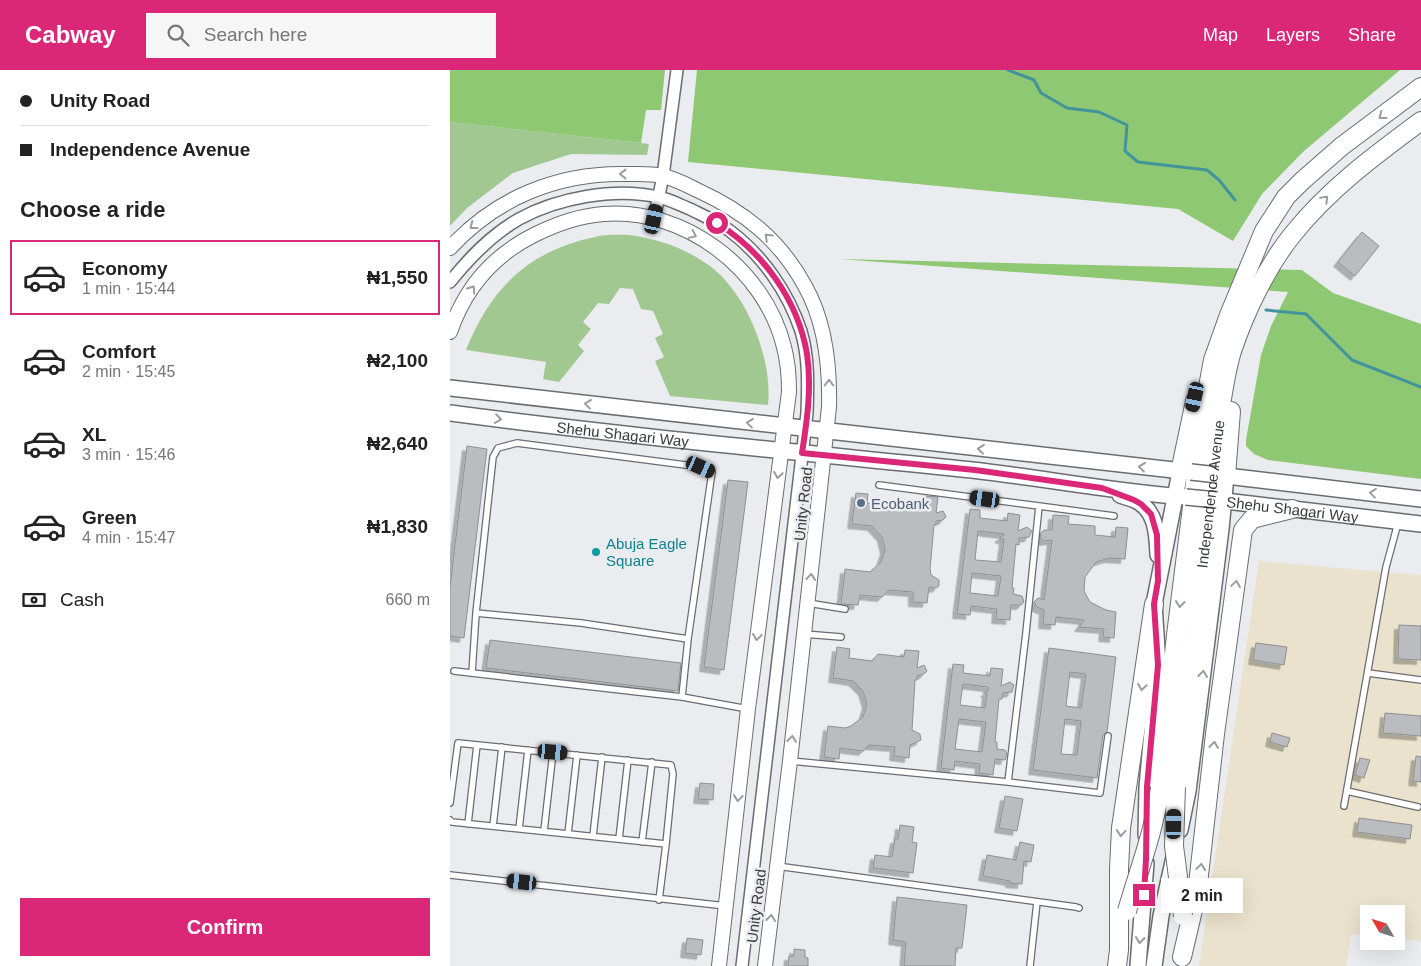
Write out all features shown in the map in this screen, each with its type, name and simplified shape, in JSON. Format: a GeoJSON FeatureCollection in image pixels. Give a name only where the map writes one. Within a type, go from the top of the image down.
{"type":"FeatureCollection","features":[{"type":"Feature","properties":{"kind":"main road","name":"Independence Avenue"},"geometry":{"type":"LineString","coordinates":[[1182,962],[1188,916],[1174,846],[1168,788],[1177,626],[1209,380],[1220,338],[1228,314],[1264,231],[1286,197],[1342,146],[1421,86]]}},
{"type":"Feature","properties":{"kind":"main road","name":"Independence Avenue"},"geometry":{"type":"LineString","coordinates":[[1168,788],[1225,382],[1232,353],[1243,323],[1273,264],[1292,235],[1327,196],[1357,169],[1421,121]]}},
{"type":"Feature","properties":{"kind":"main road"},"geometry":{"type":"LineString","coordinates":[[1116,961],[1123,911],[1120,844],[1128,785],[1154,604],[1158,581],[1181,496],[1200,368],[1215,316],[1235,273],[1264,231]]}},
{"type":"Feature","properties":{"kind":"main road"},"geometry":{"type":"LineString","coordinates":[[1222,475],[1233,394],[1241,361],[1255,320],[1292,235]]}},
{"type":"Feature","properties":{"kind":"main road","name":"Shehu Shagari Way"},"geometry":{"type":"LineString","coordinates":[[450,388],[1421,499]]}},
{"type":"Feature","properties":{"kind":"main road","name":"Shehu Shagari Way"},"geometry":{"type":"LineString","coordinates":[[450,413],[824,456],[975,470],[1102,488],[1421,524]]}},
{"type":"Feature","properties":{"kind":"main road","name":"Independence Avenue"},"geometry":{"type":"LineString","coordinates":[[1154,966],[1161,916],[1188,791],[1222,475]]}},
{"type":"Feature","properties":{"kind":"main road"},"geometry":{"type":"LineString","coordinates":[[1102,488],[1134,500],[1151,514],[1157,535],[1158,581]]}},
{"type":"Feature","properties":{"kind":"main road"},"geometry":{"type":"LineString","coordinates":[[1188,916],[1197,893],[1215,734],[1243,530],[1252,519],[1292,509]]}},
{"type":"Feature","properties":{"kind":"main road"},"geometry":{"type":"LineString","coordinates":[[1138,966],[1146,859],[1147,787],[1158,665],[1154,604]]}},
{"type":"Feature","properties":{"kind":"main road"},"geometry":{"type":"LineString","coordinates":[[1123,911],[1151,837],[1156,815],[1168,788]]}},
{"type":"Feature","properties":{"kind":"street"},"geometry":{"type":"LineString","coordinates":[[654,219],[663,176],[677,70]]}},
{"type":"Feature","properties":{"kind":"street","name":"Unity Road"},"geometry":{"type":"LineString","coordinates":[[450,248],[466,231],[485,216],[509,200],[536,189],[570,179],[604,174],[663,176],[728,205],[745,217],[777,246],[805,286],[814,307],[827,352],[830,379],[827,432],[765,966]]}},
{"type":"Feature","properties":{"kind":"street","name":"Unity Road"},"geometry":{"type":"LineString","coordinates":[[450,282],[481,246],[520,219],[546,207],[574,199],[606,194],[633,194],[659,197],[699,214],[730,231],[768,268],[792,308],[801,332],[806,354],[808,376],[806,429],[742,966]]}},
{"type":"Feature","properties":{"kind":"street","name":"Unity Road"},"geometry":{"type":"LineString","coordinates":[[450,332],[457,311],[472,287],[495,260],[521,241],[551,226],[578,218],[604,214],[654,219],[709,242],[726,255],[756,288],[775,322],[784,345],[788,368],[789,392],[786,427],[748,708],[719,966]]}},
{"type":"Feature","properties":{"kind":"lane"},"geometry":{"type":"LineString","coordinates":[[472,673],[476,613],[493,456],[498,448],[517,443],[701,467],[712,472],[688,639],[682,697]]}},
{"type":"Feature","properties":{"kind":"lane"},"geometry":{"type":"LineString","coordinates":[[879,485],[1114,516]]}},
{"type":"Feature","properties":{"kind":"lane"},"geometry":{"type":"LineString","coordinates":[[1008,782],[1026,633],[1038,506]]}},
{"type":"Feature","properties":{"kind":"lane"},"geometry":{"type":"LineString","coordinates":[[1344,806],[1386,567],[1398,522]]}},
{"type":"Feature","properties":{"kind":"lane"},"geometry":{"type":"LineString","coordinates":[[808,603],[844,609]]}},
{"type":"Feature","properties":{"kind":"lane"},"geometry":{"type":"LineString","coordinates":[[476,613],[581,623],[688,639]]}},
{"type":"Feature","properties":{"kind":"lane"},"geometry":{"type":"LineString","coordinates":[[804,634],[841,637]]}},
{"type":"Feature","properties":{"kind":"lane"},"geometry":{"type":"LineString","coordinates":[[454,671],[682,697],[748,708]]}},
{"type":"Feature","properties":{"kind":"lane"},"geometry":{"type":"LineString","coordinates":[[1368,673],[1421,680]]}},
{"type":"Feature","properties":{"kind":"lane"},"geometry":{"type":"LineString","coordinates":[[790,761],[1100,793],[1108,736]]}},
{"type":"Feature","properties":{"kind":"lane"},"geometry":{"type":"LineString","coordinates":[[450,803],[458,743],[671,765],[673,774],[659,900]]}},
{"type":"Feature","properties":{"kind":"lane"},"geometry":{"type":"LineString","coordinates":[[468,824],[477,745]]}},
{"type":"Feature","properties":{"kind":"lane"},"geometry":{"type":"LineString","coordinates":[[493,826],[502,747]]}},
{"type":"Feature","properties":{"kind":"lane"},"geometry":{"type":"LineString","coordinates":[[519,829],[528,750]]}},
{"type":"Feature","properties":{"kind":"lane"},"geometry":{"type":"LineString","coordinates":[[544,831],[553,752]]}},
{"type":"Feature","properties":{"kind":"lane"},"geometry":{"type":"LineString","coordinates":[[568,834],[577,755]]}},
{"type":"Feature","properties":{"kind":"lane"},"geometry":{"type":"LineString","coordinates":[[593,836],[602,757]]}},
{"type":"Feature","properties":{"kind":"lane"},"geometry":{"type":"LineString","coordinates":[[619,839],[628,760]]}},
{"type":"Feature","properties":{"kind":"lane"},"geometry":{"type":"LineString","coordinates":[[642,842],[652,762]]}},
{"type":"Feature","properties":{"kind":"lane"},"geometry":{"type":"LineString","coordinates":[[1347,791],[1418,807]]}},
{"type":"Feature","properties":{"kind":"lane"},"geometry":{"type":"LineString","coordinates":[[450,820],[452,822],[468,824],[666,844]]}},
{"type":"Feature","properties":{"kind":"lane"},"geometry":{"type":"LineString","coordinates":[[777,866],[1079,908]]}},
{"type":"Feature","properties":{"kind":"lane"},"geometry":{"type":"LineString","coordinates":[[450,875],[560,886],[659,900],[726,906]]}},
{"type":"Feature","properties":{"kind":"lane"},"geometry":{"type":"LineString","coordinates":[[1030,966],[1037,902]]}},
{"type":"Feature","properties":{"kind":"shaded area"},"geometry":{"type":"Polygon","coordinates":[[[1259,561],[1421,575],[1421,941],[1405,939],[1405,905],[1360,905],[1360,935],[1351,934],[1346,966],[1199,966],[1259,561]]]}},
{"type":"Feature","properties":{"kind":"green space"},"geometry":{"type":"Polygon","coordinates":[[[450,70],[665,70],[661,110],[646,110],[641,143],[450,122],[450,70]]]}},
{"type":"Feature","properties":{"kind":"green space"},"geometry":{"type":"Polygon","coordinates":[[[697,70],[1400,70],[1304,151],[1262,194],[1233,241],[1178,209],[688,162],[697,70]]]}},
{"type":"Feature","properties":{"kind":"green space"},"geometry":{"type":"Polygon","coordinates":[[[450,122],[649,144],[647,155],[571,154],[513,173],[467,208],[450,226],[450,122]]]}},
{"type":"Feature","properties":{"kind":"green space"},"geometry":{"type":"Polygon","coordinates":[[[603,235],[629,235],[660,241],[689,253],[707,264],[734,291],[745,308],[761,347],[766,367],[768,405],[670,396],[655,361],[664,357],[655,338],[663,334],[653,311],[641,309],[633,289],[620,288],[609,304],[598,303],[583,322],[591,329],[578,345],[584,351],[559,382],[543,379],[546,362],[466,350],[487,308],[500,291],[531,263],[571,243],[603,235]]]}},
{"type":"Feature","properties":{"kind":"green space"},"geometry":{"type":"Polygon","coordinates":[[[839,259],[1302,270],[1333,293],[1421,324],[1421,479],[1268,460],[1254,454],[1246,446],[1261,355],[1271,326],[1288,292],[839,259]]]}},
{"type":"Feature","properties":{"kind":"building"},"geometry":{"type":"Polygon","coordinates":[[[1362,232],[1379,246],[1355,276],[1338,262],[1362,232]]]}},
{"type":"Feature","properties":{"kind":"building"},"geometry":{"type":"Polygon","coordinates":[[[467,446],[487,449],[464,638],[450,636],[450,587],[467,446]]]}},
{"type":"Feature","properties":{"kind":"building"},"geometry":{"type":"Polygon","coordinates":[[[728,480],[748,482],[724,670],[704,667],[728,480]]]}},
{"type":"Feature","properties":{"kind":"building"},"geometry":{"type":"Polygon","coordinates":[[[856,493],[868,494],[867,503],[890,506],[897,500],[922,503],[923,496],[938,497],[936,513],[943,511],[946,517],[943,520],[936,521],[936,525],[934,525],[930,569],[931,575],[939,580],[939,586],[936,588],[929,587],[927,603],[913,602],[913,592],[888,590],[882,597],[860,595],[858,605],[841,604],[845,569],[870,572],[881,562],[885,550],[882,537],[872,526],[852,524],[856,493]]]}},
{"type":"Feature","properties":{"kind":"building"},"geometry":{"type":"Polygon","coordinates":[[[970,509],[980,510],[980,518],[1007,521],[1008,513],[1020,515],[1018,531],[1027,527],[1032,531],[1029,537],[1019,538],[1019,545],[1016,544],[1012,588],[1014,588],[1013,594],[1022,596],[1024,602],[1021,605],[1011,605],[1010,620],[996,619],[997,609],[971,606],[970,615],[957,614],[970,509]],[[978,531],[975,560],[1001,562],[1004,539],[1000,539],[1000,537],[1004,534],[978,531]],[[972,573],[970,593],[998,596],[1001,576],[972,573]]]}},
{"type":"Feature","properties":{"kind":"building"},"geometry":{"type":"Polygon","coordinates":[[[1053,515],[1069,516],[1068,524],[1095,526],[1095,535],[1115,537],[1116,527],[1128,528],[1125,559],[1109,558],[1096,562],[1085,577],[1084,591],[1090,602],[1106,610],[1116,612],[1114,638],[1103,637],[1104,629],[1079,627],[1084,620],[1056,617],[1055,625],[1043,624],[1044,610],[1037,607],[1034,602],[1038,598],[1044,600],[1052,540],[1044,541],[1040,538],[1044,530],[1052,530],[1053,515]]]}},
{"type":"Feature","properties":{"kind":"building"},"geometry":{"type":"Polygon","coordinates":[[[1399,625],[1421,626],[1421,660],[1398,659],[1399,625]]]}},
{"type":"Feature","properties":{"kind":"building"},"geometry":{"type":"Polygon","coordinates":[[[490,640],[681,663],[678,691],[486,668],[490,640]]]}},
{"type":"Feature","properties":{"kind":"building"},"geometry":{"type":"Polygon","coordinates":[[[1256,643],[1287,647],[1284,665],[1253,660],[1256,643]]]}},
{"type":"Feature","properties":{"kind":"building"},"geometry":{"type":"Polygon","coordinates":[[[837,647],[850,649],[849,658],[872,661],[878,654],[904,657],[905,650],[919,651],[917,668],[924,665],[927,671],[917,676],[917,680],[915,680],[912,730],[920,734],[921,740],[910,745],[909,758],[894,756],[895,747],[869,745],[863,751],[840,748],[839,759],[824,757],[828,726],[845,728],[851,726],[863,717],[867,704],[863,691],[853,681],[833,678],[837,647]]]}},
{"type":"Feature","properties":{"kind":"building"},"geometry":{"type":"Polygon","coordinates":[[[1049,648],[1116,657],[1107,732],[1103,735],[1097,778],[1033,770],[1049,648]],[[1070,672],[1066,706],[1081,708],[1086,674],[1070,672]],[[1065,719],[1061,754],[1077,755],[1081,721],[1065,719]]]}},
{"type":"Feature","properties":{"kind":"building"},"geometry":{"type":"Polygon","coordinates":[[[953,664],[964,665],[963,673],[990,676],[991,668],[1003,669],[1001,686],[1010,682],[1014,685],[1012,692],[1003,693],[1002,699],[999,699],[995,742],[997,742],[997,749],[1005,750],[1007,754],[1005,760],[995,759],[993,775],[979,773],[980,764],[955,761],[954,770],[941,768],[953,664]],[[963,684],[960,705],[985,708],[987,694],[985,692],[988,691],[988,687],[963,684]],[[959,719],[955,749],[982,752],[986,722],[959,719]]]}},
{"type":"Feature","properties":{"kind":"building"},"geometry":{"type":"Polygon","coordinates":[[[1385,713],[1421,716],[1421,736],[1383,733],[1385,713]]]}},
{"type":"Feature","properties":{"kind":"building"},"geometry":{"type":"Polygon","coordinates":[[[1272,733],[1290,738],[1287,747],[1270,742],[1272,733]]]}},
{"type":"Feature","properties":{"kind":"building"},"geometry":{"type":"Polygon","coordinates":[[[1416,756],[1421,757],[1421,782],[1413,781],[1416,756]]]}},
{"type":"Feature","properties":{"kind":"building"},"geometry":{"type":"Polygon","coordinates":[[[1360,758],[1370,760],[1364,778],[1355,775],[1360,758]]]}},
{"type":"Feature","properties":{"kind":"building"},"geometry":{"type":"Polygon","coordinates":[[[700,783],[714,784],[713,800],[698,799],[700,783]]]}},
{"type":"Feature","properties":{"kind":"building"},"geometry":{"type":"Polygon","coordinates":[[[1005,796],[1023,799],[1017,831],[999,828],[1005,796]]]}},
{"type":"Feature","properties":{"kind":"building"},"geometry":{"type":"Polygon","coordinates":[[[1359,818],[1412,825],[1410,839],[1357,832],[1359,818]]]}},
{"type":"Feature","properties":{"kind":"building"},"geometry":{"type":"Polygon","coordinates":[[[900,825],[914,827],[912,842],[917,843],[913,873],[873,868],[875,855],[892,857],[900,825]]]}},
{"type":"Feature","properties":{"kind":"building"},"geometry":{"type":"Polygon","coordinates":[[[1020,842],[1034,845],[1031,862],[1024,861],[1022,884],[983,876],[987,855],[1016,860],[1020,842]]]}},
{"type":"Feature","properties":{"kind":"building"},"geometry":{"type":"Polygon","coordinates":[[[897,897],[967,905],[962,948],[956,948],[955,966],[904,966],[906,942],[893,940],[897,897]]]}},
{"type":"Feature","properties":{"kind":"building"},"geometry":{"type":"Polygon","coordinates":[[[687,938],[703,940],[701,955],[685,953],[687,938]]]}},
{"type":"Feature","properties":{"kind":"building"},"geometry":{"type":"Polygon","coordinates":[[[794,949],[805,950],[808,966],[788,966],[789,956],[794,956],[794,949]]]}},
{"type":"Feature","properties":{"kind":"waterway"},"geometry":{"type":"LineString","coordinates":[[1008,70],[1034,80],[1041,93],[1067,108],[1099,112],[1127,125],[1125,151],[1138,162],[1207,170],[1219,180],[1235,200]]}},
{"type":"Feature","properties":{"kind":"waterway"},"geometry":{"type":"LineString","coordinates":[[1266,310],[1306,314],[1352,360],[1421,387]]}},
{"type":"Feature","properties":{"kind":"place","name":"Ecobank"},"geometry":{"type":"Point","coordinates":[861,503]}},
{"type":"Feature","properties":{"kind":"place","name":"Abuja Eagle Square"},"geometry":{"type":"Point","coordinates":[596,552]}},
{"type":"Feature","properties":{"kind":"route"},"geometry":{"type":"LineString","coordinates":[[717,223],[730,231],[753,251],[768,268],[792,308],[801,332],[808,376],[806,429],[802,453],[975,470],[1102,488],[1134,500],[1151,514],[1157,535],[1158,581],[1154,604],[1158,665],[1147,787],[1144,895]]}}]}
